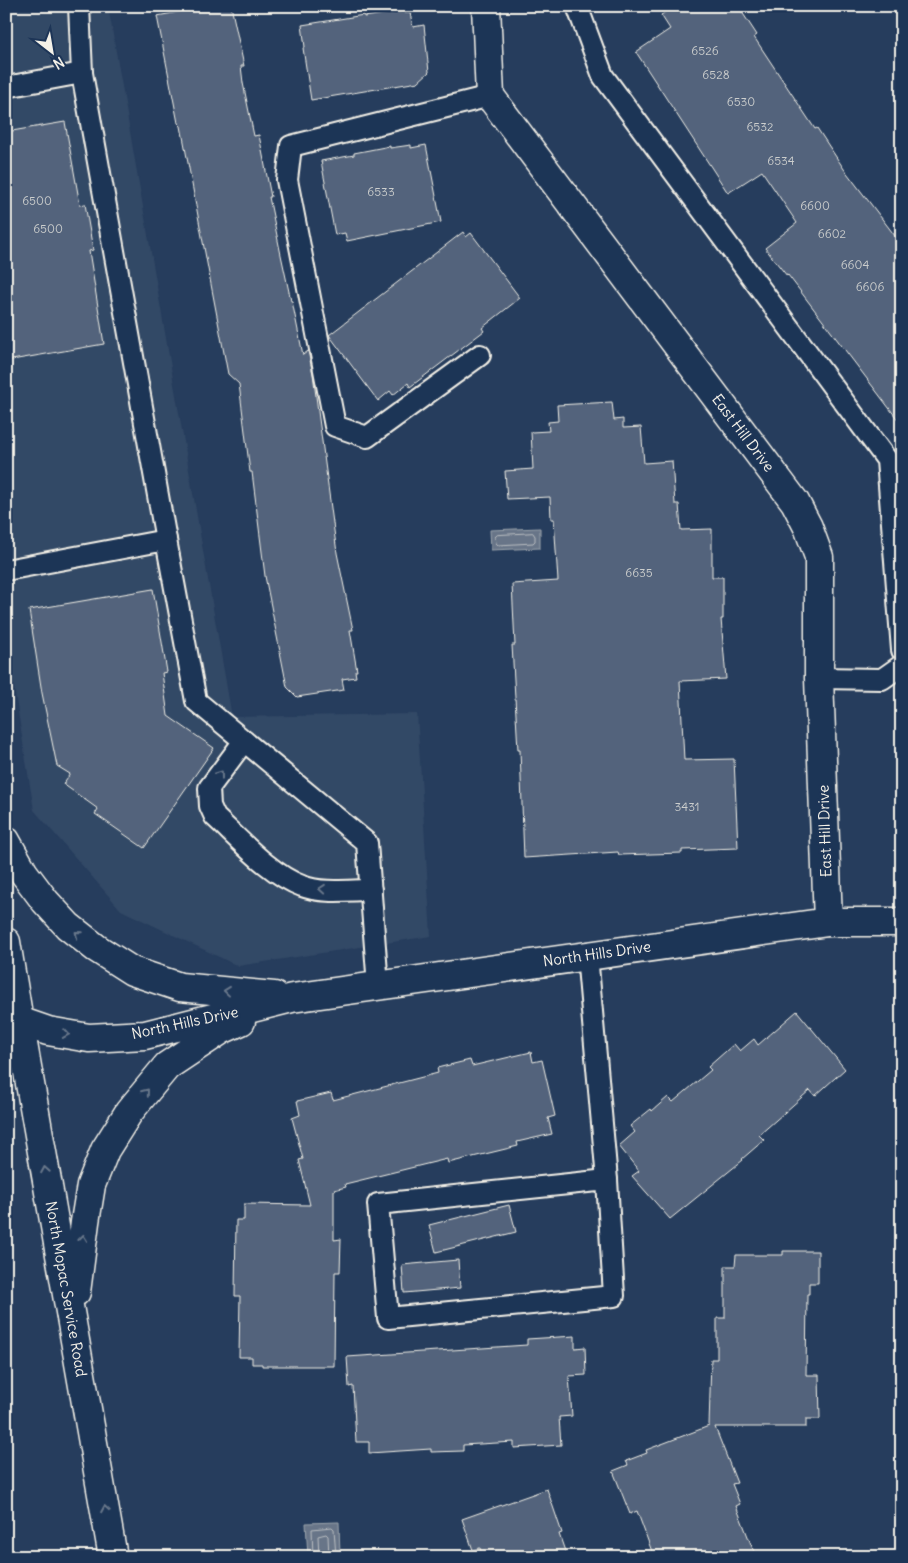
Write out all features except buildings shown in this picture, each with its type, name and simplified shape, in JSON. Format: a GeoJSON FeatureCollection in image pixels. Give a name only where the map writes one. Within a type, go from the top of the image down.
{"type":"FeatureCollection","features":[{"type":"Feature","properties":{"kind":"street"},"geometry":{"type":"LineString","coordinates":[[486,6],[490,96]]}},
{"type":"Feature","properties":{"kind":"street","name":"East Hill Drive"},"geometry":{"type":"LineString","coordinates":[[490,96],[795,502],[808,527],[819,557],[819,678],[828,922]]}},
{"type":"Feature","properties":{"kind":"street","name":"North Hills Drive"},"geometry":{"type":"LineString","coordinates":[[6,841],[24,873],[45,901],[68,926],[96,948],[132,971],[180,987],[292,998]]}},
{"type":"Feature","properties":{"kind":"street","name":"North Hills Drive"},"geometry":{"type":"LineString","coordinates":[[12,1018],[48,1031],[89,1038],[145,1035],[292,998],[828,922],[902,922]]}},
{"type":"Feature","properties":{"kind":"street","name":"North Mopac Service Road"},"geometry":{"type":"LineString","coordinates":[[6,942],[12,1018],[72,1321],[113,1557]]}},
{"type":"Feature","properties":{"kind":"street"},"geometry":{"type":"LineString","coordinates":[[72,1321],[91,1185],[105,1150],[129,1112],[167,1066],[221,1030],[292,998]]}},
{"type":"Feature","properties":{"kind":"lane"},"geometry":{"type":"LineString","coordinates":[[79,6],[82,73],[196,701],[367,843],[378,986]]}},
{"type":"Feature","properties":{"kind":"lane"},"geometry":{"type":"LineString","coordinates":[[577,6],[603,76],[887,460],[902,650]]}},
{"type":"Feature","properties":{"kind":"lane"},"geometry":{"type":"LineString","coordinates":[[6,87],[82,73]]}},
{"type":"Feature","properties":{"kind":"lane"},"geometry":{"type":"LineString","coordinates":[[480,356],[366,437],[334,426],[288,180],[291,146],[490,96]]}},
{"type":"Feature","properties":{"kind":"lane"},"geometry":{"type":"LineString","coordinates":[[6,570],[166,540]]}},
{"type":"Feature","properties":{"kind":"lane"},"geometry":{"type":"LineString","coordinates":[[819,678],[882,679],[902,666]]}},
{"type":"Feature","properties":{"kind":"lane"},"geometry":{"type":"LineString","coordinates":[[244,741],[209,788],[210,806],[215,817],[278,874],[302,886],[319,890],[371,890]]}},
{"type":"Feature","properties":{"kind":"lane"},"geometry":{"type":"LineString","coordinates":[[587,955],[607,1180],[614,1296],[388,1318],[378,1204],[607,1180]]}},
{"type":"Feature","properties":{"kind":"shaded area"},"geometry":{"type":"Polygon","coordinates":[[[6,6],[108,6],[232,717],[417,714],[431,936],[238,966],[121,910],[34,810],[6,638],[6,6]]]}},
{"type":"Feature","properties":{"kind":"water"},"geometry":{"type":"Polygon","coordinates":[[[540,528],[540,548],[491,550],[490,530],[540,528]]]}},
{"type":"Feature","properties":{"kind":"water"},"geometry":{"type":"Polygon","coordinates":[[[339,1522],[340,1557],[308,1557],[306,1523],[339,1522]]]}}]}
